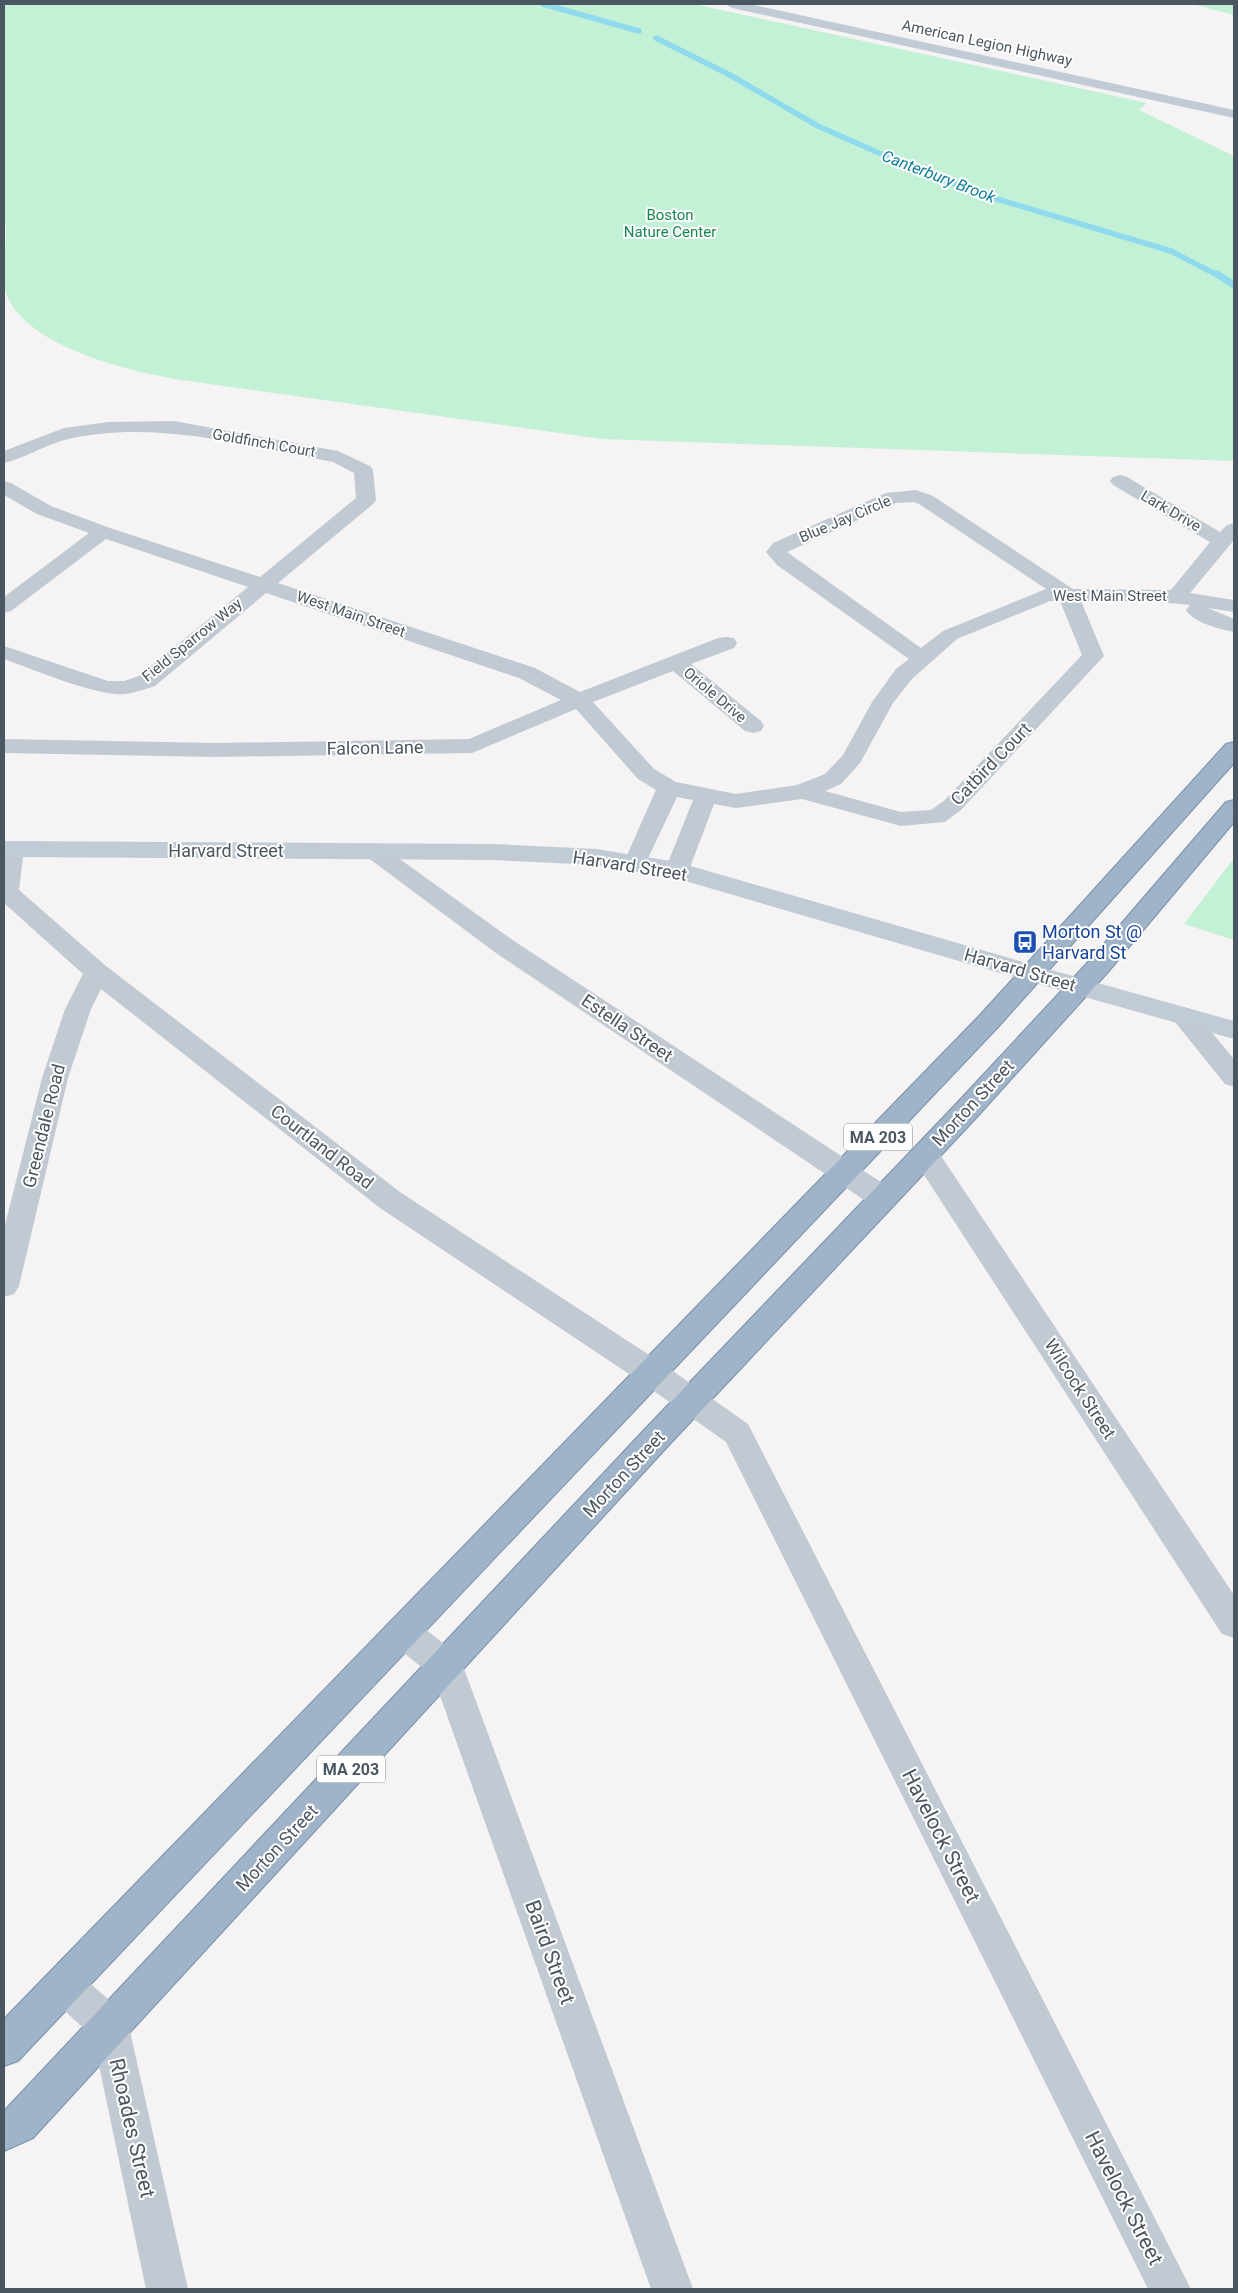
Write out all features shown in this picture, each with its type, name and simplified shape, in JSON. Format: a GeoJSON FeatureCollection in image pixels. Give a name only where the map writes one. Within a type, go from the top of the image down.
{"type":"FeatureCollection","features":[{"type":"Feature","properties":{"kind":"highway","name":"MA 203"},"geometry":{"type":"LineString","coordinates":[[4,2048],[1033,974],[1234,749]]}},
{"type":"Feature","properties":{"kind":"highway","name":"Morton Street"},"geometry":{"type":"LineString","coordinates":[[4,2131],[19,2124],[692,1400],[925,1154],[1079,987],[1234,807]]}},
{"type":"Feature","properties":{"kind":"main road","name":"American Legion Highway"},"geometry":{"type":"LineString","coordinates":[[732,4],[1234,114]]}},
{"type":"Feature","properties":{"kind":"main road"},"geometry":{"type":"LineString","coordinates":[[796,4],[825,10]]}},
{"type":"Feature","properties":{"kind":"main road","name":"Harvard Street"},"geometry":{"type":"LineString","coordinates":[[8,849],[492,852],[596,857],[676,870],[1033,974],[1234,1030]]}},
{"type":"Feature","properties":{"kind":"street","name":"Goldfinch Court"},"geometry":{"type":"LineString","coordinates":[[4,457],[64,434],[109,428],[174,427],[338,457],[364,470],[366,500],[262,583]]}},
{"type":"Feature","properties":{"kind":"street","name":"Lark Drive"},"geometry":{"type":"LineString","coordinates":[[1120,481],[1228,535]]}},
{"type":"Feature","properties":{"kind":"street","name":"West Main Street"},"geometry":{"type":"LineString","coordinates":[[4,487],[44,510],[103,532],[262,583],[527,673],[579,700],[646,774],[669,788],[736,801],[802,792],[833,779],[852,758],[883,702],[904,674],[922,658],[950,635],[1047,595],[1176,597],[1234,606]]}},
{"type":"Feature","properties":{"kind":"street","name":"Blue Jay Circle"},"geometry":{"type":"LineString","coordinates":[[922,658],[784,561],[776,552],[780,547],[894,497],[916,496],[926,500],[1068,595]]}},
{"type":"Feature","properties":{"kind":"street"},"geometry":{"type":"LineString","coordinates":[[4,608],[103,532]]}},
{"type":"Feature","properties":{"kind":"street"},"geometry":{"type":"LineString","coordinates":[[1176,597],[1228,535]]}},
{"type":"Feature","properties":{"kind":"street","name":"Field Sparrow Way"},"geometry":{"type":"LineString","coordinates":[[4,652],[105,687],[125,688],[147,681],[262,583]]}},
{"type":"Feature","properties":{"kind":"street","name":"Catbird Court"},"geometry":{"type":"LineString","coordinates":[[802,792],[901,819],[937,817],[946,811],[1093,656],[1068,595]]}},
{"type":"Feature","properties":{"kind":"street","name":"West Main Street"},"geometry":{"type":"LineString","coordinates":[[1176,597],[1207,616],[1234,626]]}},
{"type":"Feature","properties":{"kind":"street","name":"Falcon Lane"},"geometry":{"type":"LineString","coordinates":[[4,746],[215,750],[472,746],[579,700],[677,664],[726,643]]}},
{"type":"Feature","properties":{"kind":"street","name":"Oriole Drive"},"geometry":{"type":"LineString","coordinates":[[677,664],[753,726]]}},
{"type":"Feature","properties":{"kind":"street"},"geometry":{"type":"LineString","coordinates":[[635,864],[669,788]]}},
{"type":"Feature","properties":{"kind":"street"},"geometry":{"type":"LineString","coordinates":[[676,870],[706,796]]}},
{"type":"Feature","properties":{"kind":"street","name":"Courtland Road"},"geometry":{"type":"LineString","coordinates":[[8,849],[7,893],[97,972],[390,1200],[692,1400]]}},
{"type":"Feature","properties":{"kind":"street","name":"Estella Street"},"geometry":{"type":"LineString","coordinates":[[375,852],[505,947],[883,1198]]}},
{"type":"Feature","properties":{"kind":"street","name":"Greendale Road"},"geometry":{"type":"LineString","coordinates":[[4,1286],[54,1078],[78,1009],[97,972]]}},
{"type":"Feature","properties":{"kind":"street"},"geometry":{"type":"LineString","coordinates":[[1184,1016],[1234,1077]]}},
{"type":"Feature","properties":{"kind":"street","name":"Wilcock Street"},"geometry":{"type":"LineString","coordinates":[[925,1154],[1234,1623]]}},
{"type":"Feature","properties":{"kind":"street","name":"Havelock Street"},"geometry":{"type":"LineString","coordinates":[[692,1400],[737,1433],[1170,2289]]}},
{"type":"Feature","properties":{"kind":"street"},"geometry":{"type":"LineString","coordinates":[[403,1632],[446,1666]]}},
{"type":"Feature","properties":{"kind":"street","name":"Baird Street"},"geometry":{"type":"LineString","coordinates":[[446,1666],[672,2289]]}},
{"type":"Feature","properties":{"kind":"street"},"geometry":{"type":"LineString","coordinates":[[64,1984],[110,2027]]}},
{"type":"Feature","properties":{"kind":"street","name":"Rhoades Street"},"geometry":{"type":"LineString","coordinates":[[110,2027],[167,2289]]}},
{"type":"Feature","properties":{"kind":"green space","name":"Boston Nature Center"},"geometry":{"type":"Polygon","coordinates":[[[4,4],[694,4],[1147,103],[1139,110],[1234,156],[1234,461],[602,439],[181,380],[134,370],[78,352],[51,339],[29,324],[12,306],[4,285],[3,268],[6,225],[4,217],[4,4]]]}},
{"type":"Feature","properties":{"kind":"green space"},"geometry":{"type":"Polygon","coordinates":[[[1192,4],[1234,4],[1234,15],[1192,4]]]}},
{"type":"Feature","properties":{"kind":"green space"},"geometry":{"type":"Polygon","coordinates":[[[1234,858],[1234,940],[1184,924],[1234,858]]]}},
{"type":"Feature","properties":{"kind":"waterway","name":"Canterbury Brook"},"geometry":{"type":"LineString","coordinates":[[543,4],[639,31]]}},
{"type":"Feature","properties":{"kind":"waterway","name":"Canterbury Brook"},"geometry":{"type":"LineString","coordinates":[[656,38],[728,74],[818,126],[915,169],[987,196],[1171,251],[1219,276]]}},
{"type":"Feature","properties":{"kind":"waterway","name":"Canterbury Brook"},"geometry":{"type":"LineString","coordinates":[[1217,274],[1234,285]]}},
{"type":"Feature","properties":{"kind":"place","name":"Morton St @ Harvard St"},"geometry":{"type":"Point","coordinates":[1025,942]}}]}
